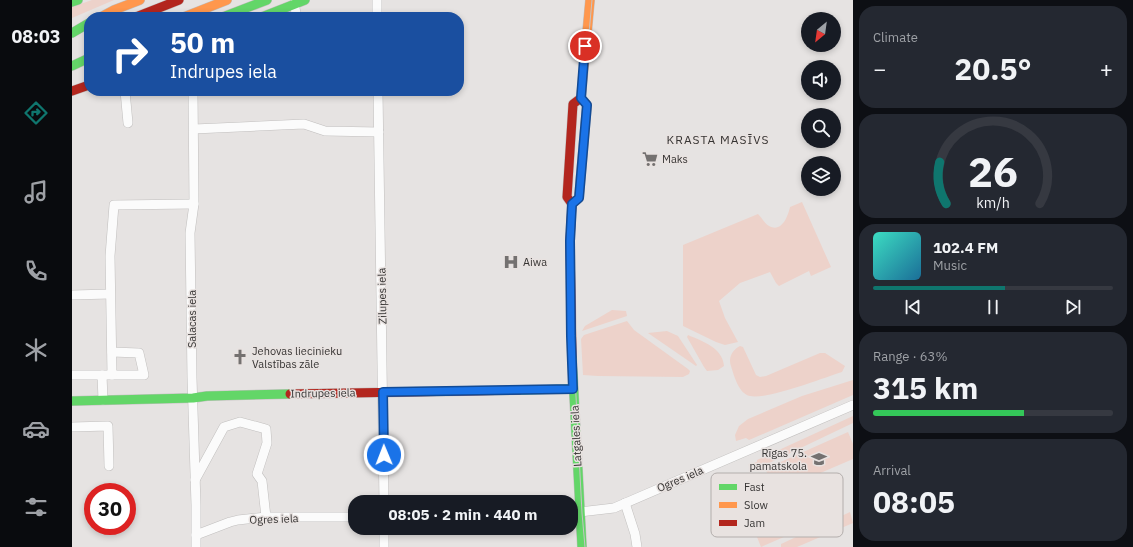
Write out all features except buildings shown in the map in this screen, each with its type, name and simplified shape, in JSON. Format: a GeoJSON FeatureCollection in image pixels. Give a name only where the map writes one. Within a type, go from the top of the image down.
{"type":"FeatureCollection","features":[{"type":"Feature","properties":{"kind":"main road"},"geometry":{"type":"LineString","coordinates":[[72,2],[78,0]]}},
{"type":"Feature","properties":{"kind":"main road"},"geometry":{"type":"LineString","coordinates":[[110,12],[140,0]]}},
{"type":"Feature","properties":{"kind":"main road"},"geometry":{"type":"LineString","coordinates":[[149,12],[179,0]]}},
{"type":"Feature","properties":{"kind":"main road"},"geometry":{"type":"LineString","coordinates":[[197,12],[227,0]]}},
{"type":"Feature","properties":{"kind":"main road"},"geometry":{"type":"LineString","coordinates":[[236,12],[267,0]]}},
{"type":"Feature","properties":{"kind":"main road"},"geometry":{"type":"LineString","coordinates":[[274,12],[305,0]]}},
{"type":"Feature","properties":{"kind":"main road","name":"Latgales iela"},"geometry":{"type":"LineString","coordinates":[[572,204],[579,198],[587,105],[581,98],[590,0]]}},
{"type":"Feature","properties":{"kind":"main road"},"geometry":{"type":"LineString","coordinates":[[72,33],[84,26]]}},
{"type":"Feature","properties":{"kind":"main road"},"geometry":{"type":"LineString","coordinates":[[72,41],[83,37]]}},
{"type":"Feature","properties":{"kind":"main road"},"geometry":{"type":"LineString","coordinates":[[74,65],[84,60]]}},
{"type":"Feature","properties":{"kind":"main road"},"geometry":{"type":"LineString","coordinates":[[74,65],[84,63]]}},
{"type":"Feature","properties":{"kind":"main road"},"geometry":{"type":"LineString","coordinates":[[72,91],[84,87]]}},
{"type":"Feature","properties":{"kind":"main road","name":"Latgales iela"},"geometry":{"type":"LineString","coordinates":[[575,495],[570,241],[572,204],[567,197],[567,194],[573,104],[581,98]]}},
{"type":"Feature","properties":{"kind":"main road","name":"Indrupes iela"},"geometry":{"type":"LineString","coordinates":[[72,400],[573,389]]}},
{"type":"Feature","properties":{"kind":"main road","name":"Latgales iela"},"geometry":{"type":"LineString","coordinates":[[578,528],[582,547]]}},
{"type":"Feature","properties":{"kind":"street"},"geometry":{"type":"LineString","coordinates":[[377,0],[377,12]]}},
{"type":"Feature","properties":{"kind":"street"},"geometry":{"type":"LineString","coordinates":[[294,4],[296,12]]}},
{"type":"Feature","properties":{"kind":"street"},"geometry":{"type":"LineString","coordinates":[[125,96],[128,123]]}},
{"type":"Feature","properties":{"kind":"street","name":"Salacas iela"},"geometry":{"type":"LineString","coordinates":[[193,96],[194,204],[190,233],[196,547]]}},
{"type":"Feature","properties":{"kind":"street","name":"Zilupes iela"},"geometry":{"type":"LineString","coordinates":[[378,96],[384,495]]}},
{"type":"Feature","properties":{"kind":"street"},"geometry":{"type":"LineString","coordinates":[[194,129],[304,124],[325,131],[379,132]]}},
{"type":"Feature","properties":{"kind":"street"},"geometry":{"type":"LineString","coordinates":[[112,375],[110,234],[114,205],[194,204]]}},
{"type":"Feature","properties":{"kind":"street"},"geometry":{"type":"LineString","coordinates":[[72,295],[110,294]]}},
{"type":"Feature","properties":{"kind":"street"},"geometry":{"type":"LineString","coordinates":[[72,375],[144,375],[139,353],[112,352]]}},
{"type":"Feature","properties":{"kind":"street"},"geometry":{"type":"LineString","coordinates":[[102,375],[103,400]]}},
{"type":"Feature","properties":{"kind":"street","name":"Ogres iela"},"geometry":{"type":"LineString","coordinates":[[578,513],[614,508],[853,405]]}},
{"type":"Feature","properties":{"kind":"street"},"geometry":{"type":"LineString","coordinates":[[195,480],[224,427],[240,422],[266,430],[267,443],[257,474],[262,480],[266,517]]}},
{"type":"Feature","properties":{"kind":"street"},"geometry":{"type":"LineString","coordinates":[[72,427],[108,426],[109,466]]}},
{"type":"Feature","properties":{"kind":"street"},"geometry":{"type":"LineString","coordinates":[[625,503],[635,534],[637,547]]}},
{"type":"Feature","properties":{"kind":"street","name":"Ogres iela"},"geometry":{"type":"LineString","coordinates":[[196,535],[230,522],[266,517],[348,517]]}},
{"type":"Feature","properties":{"kind":"street"},"geometry":{"type":"LineString","coordinates":[[384,535],[384,547]]}},
{"type":"Feature","properties":{"kind":"shaded area"},"geometry":{"type":"Polygon","coordinates":[[[92,0],[114,0],[72,18],[72,7],[92,0]]]}},
{"type":"Feature","properties":{"kind":"shaded area"},"geometry":{"type":"Polygon","coordinates":[[[802,202],[831,267],[811,276],[809,271],[779,286],[770,272],[740,283],[719,301],[725,318],[738,342],[725,345],[683,326],[683,245],[758,214],[768,225],[774,228],[777,227],[786,219],[790,207],[802,202]]]}},
{"type":"Feature","properties":{"kind":"shaded area"},"geometry":{"type":"Polygon","coordinates":[[[612,310],[626,311],[627,316],[582,331],[585,326],[612,310]]]}},
{"type":"Feature","properties":{"kind":"shaded area"},"geometry":{"type":"Polygon","coordinates":[[[627,321],[634,330],[688,369],[690,371],[689,374],[683,377],[583,375],[581,339],[584,335],[627,321]]]}},
{"type":"Feature","properties":{"kind":"shaded area"},"geometry":{"type":"Polygon","coordinates":[[[667,331],[678,336],[697,365],[696,366],[648,333],[667,331]]]}},
{"type":"Feature","properties":{"kind":"shaded area"},"geometry":{"type":"Polygon","coordinates":[[[688,335],[716,350],[723,360],[724,366],[718,370],[707,371],[687,337],[688,335]]]}},
{"type":"Feature","properties":{"kind":"shaded area"},"geometry":{"type":"Polygon","coordinates":[[[740,346],[743,347],[756,375],[760,377],[766,376],[820,353],[825,353],[845,366],[842,372],[795,388],[769,395],[750,396],[746,395],[740,388],[735,379],[730,363],[731,354],[740,346]]]}},
{"type":"Feature","properties":{"kind":"shaded area"},"geometry":{"type":"Polygon","coordinates":[[[853,380],[853,395],[749,440],[746,438],[736,441],[735,435],[739,426],[748,419],[802,396],[853,380]]]}},
{"type":"Feature","properties":{"kind":"shaded area"},"geometry":{"type":"Polygon","coordinates":[[[853,416],[853,423],[759,468],[748,465],[757,462],[757,460],[853,416]]]}},
{"type":"Feature","properties":{"kind":"shaded area"},"geometry":{"type":"Polygon","coordinates":[[[848,432],[853,444],[853,459],[820,473],[767,473],[765,469],[848,432]]]}},
{"type":"Feature","properties":{"kind":"shaded area"},"geometry":{"type":"Polygon","coordinates":[[[850,512],[853,523],[843,527],[843,515],[850,512]]]}},
{"type":"Feature","properties":{"kind":"shaded area"},"geometry":{"type":"Polygon","coordinates":[[[757,537],[784,537],[761,547],[757,537]]]}},
{"type":"Feature","properties":{"kind":"shaded area"},"geometry":{"type":"Polygon","coordinates":[[[796,537],[820,537],[797,547],[781,547],[781,544],[796,537]]]}},
{"type":"Feature","properties":{"kind":"tram line"},"geometry":{"type":"LineString","coordinates":[[585,547],[573,338],[572,241],[592,0]]}},
{"type":"Feature","properties":{"kind":"traffic: fast"},"geometry":{"type":"LineString","coordinates":[[72,2],[78,0]]}},
{"type":"Feature","properties":{"kind":"traffic: fast"},"geometry":{"type":"LineString","coordinates":[[236,12],[267,0]]}},
{"type":"Feature","properties":{"kind":"traffic: fast"},"geometry":{"type":"LineString","coordinates":[[275,12],[305,0]]}},
{"type":"Feature","properties":{"kind":"traffic: fast"},"geometry":{"type":"LineString","coordinates":[[72,33],[84,26]]}},
{"type":"Feature","properties":{"kind":"traffic: fast"},"geometry":{"type":"LineString","coordinates":[[72,66],[84,60]]}},
{"type":"Feature","properties":{"kind":"traffic: fast"},"geometry":{"type":"LineString","coordinates":[[572,357],[582,547]]}},
{"type":"Feature","properties":{"kind":"traffic: fast"},"geometry":{"type":"LineString","coordinates":[[519,390],[573,389]]}},
{"type":"Feature","properties":{"kind":"traffic: fast"},"geometry":{"type":"LineString","coordinates":[[72,401],[290,394]]}},
{"type":"Feature","properties":{"kind":"traffic: slow"},"geometry":{"type":"LineString","coordinates":[[110,12],[140,0]]}},
{"type":"Feature","properties":{"kind":"traffic: slow"},"geometry":{"type":"LineString","coordinates":[[197,12],[227,0]]}},
{"type":"Feature","properties":{"kind":"traffic: slow"},"geometry":{"type":"LineString","coordinates":[[572,204],[579,198],[587,105],[581,98],[590,0]]}},
{"type":"Feature","properties":{"kind":"traffic: jam"},"geometry":{"type":"LineString","coordinates":[[149,12],[179,0]]}},
{"type":"Feature","properties":{"kind":"traffic: jam"},"geometry":{"type":"LineString","coordinates":[[72,91],[84,87]]}},
{"type":"Feature","properties":{"kind":"traffic: jam"},"geometry":{"type":"LineString","coordinates":[[572,357],[570,241],[572,204],[567,197],[573,104],[581,98]]}},
{"type":"Feature","properties":{"kind":"traffic: jam"},"geometry":{"type":"LineString","coordinates":[[290,394],[519,390]]}},
{"type":"Feature","properties":{"kind":"place","name":"Maks"},"geometry":{"type":"Point","coordinates":[650,159]}},
{"type":"Feature","properties":{"kind":"place","name":"Aiwa"},"geometry":{"type":"Point","coordinates":[511,262]}},
{"type":"Feature","properties":{"kind":"place","name":"Jehovas liecinieku Valstības zāle"},"geometry":{"type":"Point","coordinates":[240,357]}},
{"type":"Feature","properties":{"kind":"place","name":"Rīgas 75. pamatskola"},"geometry":{"type":"Point","coordinates":[819,459]}},
{"type":"Feature","properties":{"kind":"district","name":"KRASTA MASĪVS"},"geometry":{"type":"Point","coordinates":[718,139]}},
{"type":"Feature","properties":{"kind":"route"},"geometry":{"type":"LineString","coordinates":[[384,455],[383,392],[573,389],[570,241],[572,204],[579,198],[587,105],[581,98],[585,46]]}}]}
